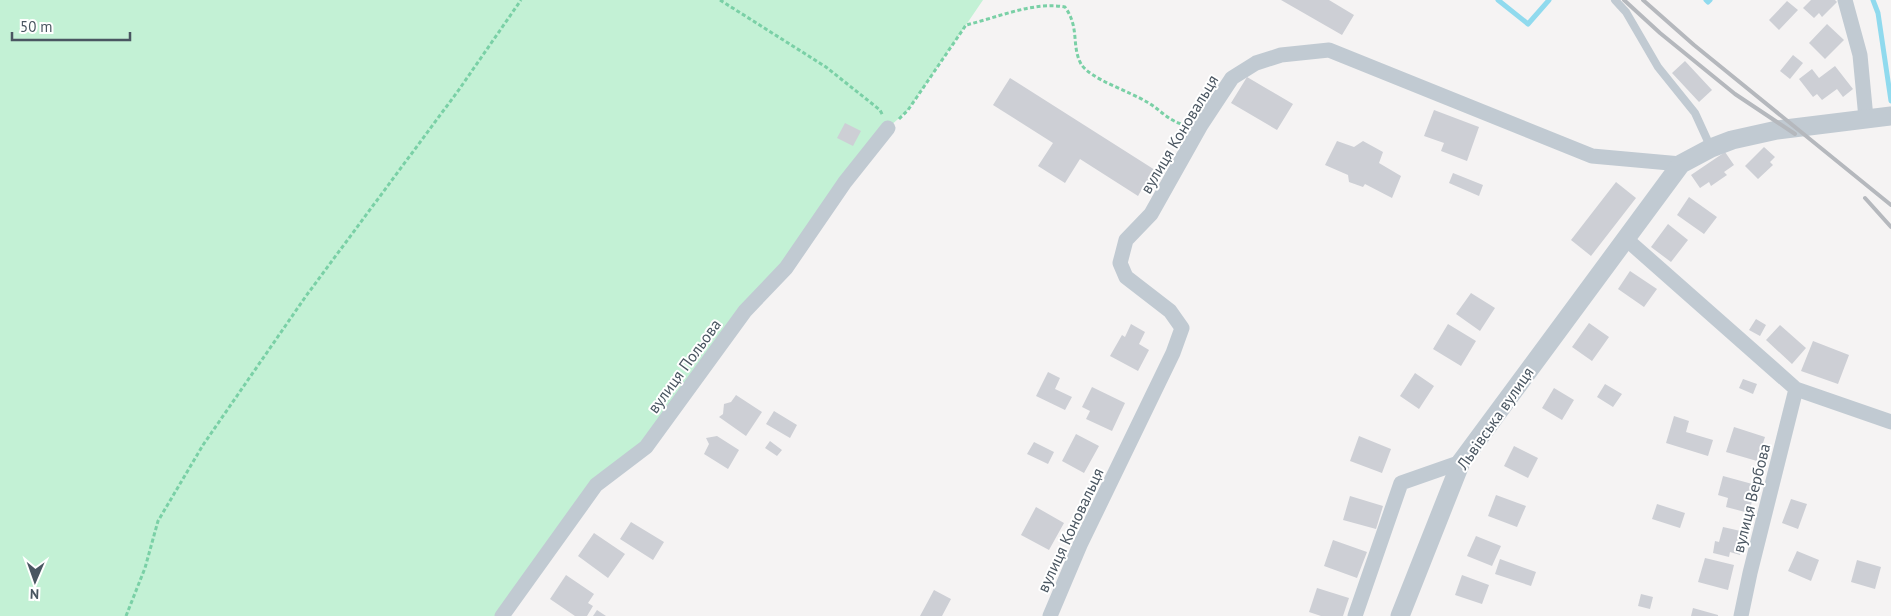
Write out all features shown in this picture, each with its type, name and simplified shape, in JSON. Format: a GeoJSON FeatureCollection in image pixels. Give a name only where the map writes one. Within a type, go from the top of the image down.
{"type":"FeatureCollection","features":[{"type":"Feature","properties":{"kind":"street"},"geometry":{"type":"LineString","coordinates":[[1845,0],[1860,55],[1866,118]]}},
{"type":"Feature","properties":{"kind":"street","name":"вулиця Коновальця"},"geometry":{"type":"LineString","coordinates":[[1050,616],[1080,545],[1173,353],[1182,328],[1170,311],[1126,278],[1120,263],[1126,240],[1152,214],[1201,125],[1232,78],[1256,63],[1281,55],[1329,50],[1592,156],[1681,164]]}},
{"type":"Feature","properties":{"kind":"street"},"geometry":{"type":"LineString","coordinates":[[1681,164],[1711,148],[1732,140],[1777,130],[1891,116]]}},
{"type":"Feature","properties":{"kind":"street","name":"вулиця Польова"},"geometry":{"type":"LineString","coordinates":[[502,616],[596,485],[646,447],[745,311],[786,268],[845,182],[888,128]]}},
{"type":"Feature","properties":{"kind":"street","name":"Львівська вулиця"},"geometry":{"type":"LineString","coordinates":[[1400,616],[1461,462],[1681,164]]}},
{"type":"Feature","properties":{"kind":"street"},"geometry":{"type":"LineString","coordinates":[[1625,238],[1796,389],[1891,422]]}},
{"type":"Feature","properties":{"kind":"street","name":"вулиця Вербова"},"geometry":{"type":"LineString","coordinates":[[1741,616],[1796,389]]}},
{"type":"Feature","properties":{"kind":"street"},"geometry":{"type":"LineString","coordinates":[[1355,616],[1401,483],[1461,462]]}},
{"type":"Feature","properties":{"kind":"lane"},"geometry":{"type":"LineString","coordinates":[[1615,0],[1626,12],[1658,67],[1695,113],[1711,148]]}},
{"type":"Feature","properties":{"kind":"path"},"geometry":{"type":"LineString","coordinates":[[126,616],[145,568],[158,521],[203,445],[301,304],[458,92],[521,0]]}},
{"type":"Feature","properties":{"kind":"path"},"geometry":{"type":"LineString","coordinates":[[720,0],[826,67],[880,110],[888,128],[908,110],[966,25],[1051,4],[1064,7],[1072,17],[1077,51],[1082,65],[1090,75],[1149,103],[1170,120],[1184,125],[1201,125]]}},
{"type":"Feature","properties":{"kind":"green space"},"geometry":{"type":"Polygon","coordinates":[[[0,0],[983,0],[908,110],[888,128],[646,447],[596,485],[502,616],[0,616],[0,0]]]}},
{"type":"Feature","properties":{"kind":"building"},"geometry":{"type":"Polygon","coordinates":[[[1281,0],[1329,0],[1354,15],[1342,35],[1281,0]]]}},
{"type":"Feature","properties":{"kind":"building"},"geometry":{"type":"Polygon","coordinates":[[[1811,0],[1835,0],[1837,2],[1822,17],[1819,13],[1814,18],[1803,8],[1811,0]]]}},
{"type":"Feature","properties":{"kind":"building"},"geometry":{"type":"Polygon","coordinates":[[[1787,1],[1798,10],[1779,30],[1769,20],[1787,1]]]}},
{"type":"Feature","properties":{"kind":"building"},"geometry":{"type":"Polygon","coordinates":[[[1827,24],[1844,40],[1825,59],[1809,43],[1827,24]]]}},
{"type":"Feature","properties":{"kind":"building"},"geometry":{"type":"Polygon","coordinates":[[[1793,55],[1803,63],[1790,79],[1780,71],[1793,55]]]}},
{"type":"Feature","properties":{"kind":"building"},"geometry":{"type":"Polygon","coordinates":[[[1685,61],[1712,90],[1699,102],[1672,73],[1685,61]]]}},
{"type":"Feature","properties":{"kind":"building"},"geometry":{"type":"Polygon","coordinates":[[[1835,66],[1853,89],[1843,97],[1837,89],[1822,100],[1817,94],[1813,97],[1799,79],[1812,69],[1819,78],[1835,66]]]}},
{"type":"Feature","properties":{"kind":"building"},"geometry":{"type":"Polygon","coordinates":[[[1247,77],[1293,104],[1277,130],[1231,103],[1247,77]]]}},
{"type":"Feature","properties":{"kind":"building"},"geometry":{"type":"Polygon","coordinates":[[[1010,78],[1155,170],[1149,179],[1157,183],[1150,194],[1142,189],[1138,196],[1080,159],[1065,183],[1038,166],[1053,143],[993,105],[1010,78]]]}},
{"type":"Feature","properties":{"kind":"building"},"geometry":{"type":"Polygon","coordinates":[[[1434,110],[1479,127],[1467,161],[1441,151],[1444,143],[1424,136],[1434,110]]]}},
{"type":"Feature","properties":{"kind":"building"},"geometry":{"type":"Polygon","coordinates":[[[845,123],[861,131],[853,146],[837,138],[845,123]]]}},
{"type":"Feature","properties":{"kind":"building"},"geometry":{"type":"Polygon","coordinates":[[[1337,141],[1354,147],[1363,141],[1383,152],[1379,163],[1401,176],[1392,198],[1365,184],[1363,187],[1349,182],[1348,175],[1325,165],[1337,141]]]}},
{"type":"Feature","properties":{"kind":"building"},"geometry":{"type":"Polygon","coordinates":[[[1764,147],[1775,157],[1770,162],[1773,165],[1758,179],[1745,166],[1764,147]]]}},
{"type":"Feature","properties":{"kind":"building"},"geometry":{"type":"Polygon","coordinates":[[[1725,152],[1734,165],[1724,172],[1727,175],[1711,186],[1709,182],[1700,188],[1691,175],[1725,152]]]}},
{"type":"Feature","properties":{"kind":"building"},"geometry":{"type":"Polygon","coordinates":[[[1453,173],[1483,185],[1479,196],[1449,183],[1453,173]]]}},
{"type":"Feature","properties":{"kind":"building"},"geometry":{"type":"Polygon","coordinates":[[[1616,182],[1636,198],[1591,256],[1571,240],[1616,182]]]}},
{"type":"Feature","properties":{"kind":"building"},"geometry":{"type":"Polygon","coordinates":[[[1689,197],[1717,217],[1704,234],[1677,215],[1689,197]]]}},
{"type":"Feature","properties":{"kind":"building"},"geometry":{"type":"Polygon","coordinates":[[[1668,224],[1688,240],[1671,262],[1651,247],[1668,224]]]}},
{"type":"Feature","properties":{"kind":"building"},"geometry":{"type":"Polygon","coordinates":[[[1630,271],[1657,289],[1644,307],[1618,289],[1630,271]]]}},
{"type":"Feature","properties":{"kind":"building"},"geometry":{"type":"Polygon","coordinates":[[[1471,293],[1495,308],[1480,331],[1456,314],[1471,293]]]}},
{"type":"Feature","properties":{"kind":"building"},"geometry":{"type":"Polygon","coordinates":[[[1756,319],[1766,325],[1760,336],[1749,330],[1756,319]]]}},
{"type":"Feature","properties":{"kind":"building"},"geometry":{"type":"Polygon","coordinates":[[[1589,323],[1609,337],[1592,361],[1572,347],[1589,323]]]}},
{"type":"Feature","properties":{"kind":"building"},"geometry":{"type":"Polygon","coordinates":[[[1131,324],[1145,332],[1139,344],[1149,350],[1138,371],[1110,356],[1122,335],[1125,337],[1131,324]]]}},
{"type":"Feature","properties":{"kind":"building"},"geometry":{"type":"Polygon","coordinates":[[[1448,324],[1476,341],[1461,366],[1433,349],[1448,324]]]}},
{"type":"Feature","properties":{"kind":"building"},"geometry":{"type":"Polygon","coordinates":[[[1780,325],[1806,348],[1792,364],[1766,340],[1780,325]]]}},
{"type":"Feature","properties":{"kind":"building"},"geometry":{"type":"Polygon","coordinates":[[[1813,341],[1849,355],[1838,384],[1801,371],[1813,341]]]}},
{"type":"Feature","properties":{"kind":"building"},"geometry":{"type":"Polygon","coordinates":[[[1048,372],[1060,378],[1055,389],[1072,397],[1065,410],[1036,396],[1048,372]]]}},
{"type":"Feature","properties":{"kind":"building"},"geometry":{"type":"Polygon","coordinates":[[[1415,373],[1434,386],[1419,409],[1400,396],[1415,373]]]}},
{"type":"Feature","properties":{"kind":"building"},"geometry":{"type":"Polygon","coordinates":[[[1743,379],[1757,384],[1753,394],[1739,388],[1743,379]]]}},
{"type":"Feature","properties":{"kind":"building"},"geometry":{"type":"Polygon","coordinates":[[[1605,384],[1622,394],[1613,407],[1597,397],[1605,384]]]}},
{"type":"Feature","properties":{"kind":"building"},"geometry":{"type":"Polygon","coordinates":[[[1092,387],[1125,403],[1112,431],[1086,419],[1090,411],[1082,407],[1092,387]]]}},
{"type":"Feature","properties":{"kind":"building"},"geometry":{"type":"Polygon","coordinates":[[[1554,388],[1574,400],[1562,420],[1542,408],[1554,388]]]}},
{"type":"Feature","properties":{"kind":"building"},"geometry":{"type":"Polygon","coordinates":[[[736,395],[762,412],[746,436],[719,417],[723,414],[724,404],[731,402],[736,395]]]}},
{"type":"Feature","properties":{"kind":"building"},"geometry":{"type":"Polygon","coordinates":[[[774,411],[797,425],[790,438],[766,424],[774,411]]]}},
{"type":"Feature","properties":{"kind":"building"},"geometry":{"type":"Polygon","coordinates":[[[1674,416],[1689,421],[1686,432],[1713,440],[1708,456],[1666,443],[1674,416]]]}},
{"type":"Feature","properties":{"kind":"building"},"geometry":{"type":"Polygon","coordinates":[[[1734,427],[1765,437],[1757,461],[1726,452],[1734,427]]]}},
{"type":"Feature","properties":{"kind":"building"},"geometry":{"type":"Polygon","coordinates":[[[1076,434],[1099,446],[1084,473],[1062,461],[1076,434]]]}},
{"type":"Feature","properties":{"kind":"building"},"geometry":{"type":"Polygon","coordinates":[[[717,436],[739,450],[728,469],[704,454],[709,444],[706,438],[717,436]]]}},
{"type":"Feature","properties":{"kind":"building"},"geometry":{"type":"Polygon","coordinates":[[[1359,436],[1391,449],[1382,473],[1350,461],[1359,436]]]}},
{"type":"Feature","properties":{"kind":"building"},"geometry":{"type":"Polygon","coordinates":[[[770,441],[782,450],[777,456],[765,448],[770,441]]]}},
{"type":"Feature","properties":{"kind":"building"},"geometry":{"type":"Polygon","coordinates":[[[1034,442],[1054,452],[1048,464],[1027,454],[1034,442]]]}},
{"type":"Feature","properties":{"kind":"building"},"geometry":{"type":"Polygon","coordinates":[[[1514,446],[1538,458],[1528,478],[1504,466],[1514,446]]]}},
{"type":"Feature","properties":{"kind":"building"},"geometry":{"type":"Polygon","coordinates":[[[1723,476],[1756,485],[1749,513],[1726,507],[1728,498],[1718,495],[1723,476]]]}},
{"type":"Feature","properties":{"kind":"building"},"geometry":{"type":"Polygon","coordinates":[[[1496,495],[1526,506],[1517,527],[1488,516],[1496,495]]]}},
{"type":"Feature","properties":{"kind":"building"},"geometry":{"type":"Polygon","coordinates":[[[1350,496],[1383,506],[1376,529],[1343,520],[1350,496]]]}},
{"type":"Feature","properties":{"kind":"building"},"geometry":{"type":"Polygon","coordinates":[[[1791,499],[1807,504],[1798,529],[1782,523],[1791,499]]]}},
{"type":"Feature","properties":{"kind":"building"},"geometry":{"type":"Polygon","coordinates":[[[1657,504],[1685,513],[1680,528],[1652,519],[1657,504]]]}},
{"type":"Feature","properties":{"kind":"building"},"geometry":{"type":"Polygon","coordinates":[[[1036,507],[1064,523],[1049,550],[1021,535],[1036,507]]]}},
{"type":"Feature","properties":{"kind":"building"},"geometry":{"type":"Polygon","coordinates":[[[631,522],[664,542],[653,560],[620,539],[631,522]]]}},
{"type":"Feature","properties":{"kind":"building"},"geometry":{"type":"Polygon","coordinates":[[[1723,527],[1745,532],[1740,555],[1730,552],[1729,557],[1713,553],[1715,541],[1719,542],[1723,527]]]}},
{"type":"Feature","properties":{"kind":"building"},"geometry":{"type":"Polygon","coordinates":[[[594,533],[625,554],[608,578],[578,556],[594,533]]]}},
{"type":"Feature","properties":{"kind":"building"},"geometry":{"type":"Polygon","coordinates":[[[1476,536],[1501,546],[1492,566],[1467,556],[1476,536]]]}},
{"type":"Feature","properties":{"kind":"building"},"geometry":{"type":"Polygon","coordinates":[[[1333,540],[1367,552],[1357,578],[1324,566],[1333,540]]]}},
{"type":"Feature","properties":{"kind":"building"},"geometry":{"type":"Polygon","coordinates":[[[1797,551],[1819,560],[1811,581],[1788,571],[1797,551]]]}},
{"type":"Feature","properties":{"kind":"building"},"geometry":{"type":"Polygon","coordinates":[[[1705,558],[1734,565],[1728,590],[1698,582],[1705,558]]]}},
{"type":"Feature","properties":{"kind":"building"},"geometry":{"type":"Polygon","coordinates":[[[1500,559],[1536,572],[1531,586],[1495,574],[1500,559]]]}},
{"type":"Feature","properties":{"kind":"building"},"geometry":{"type":"Polygon","coordinates":[[[1857,560],[1881,567],[1875,589],[1851,582],[1857,560]]]}},
{"type":"Feature","properties":{"kind":"building"},"geometry":{"type":"Polygon","coordinates":[[[566,575],[594,594],[588,603],[593,606],[587,616],[575,616],[550,599],[566,575]]]}},
{"type":"Feature","properties":{"kind":"building"},"geometry":{"type":"Polygon","coordinates":[[[1462,575],[1489,585],[1482,604],[1455,595],[1462,575]]]}},
{"type":"Feature","properties":{"kind":"building"},"geometry":{"type":"Polygon","coordinates":[[[1317,588],[1349,598],[1343,616],[1321,616],[1309,612],[1317,588]]]}},
{"type":"Feature","properties":{"kind":"building"},"geometry":{"type":"Polygon","coordinates":[[[934,590],[951,599],[942,616],[920,616],[934,590]]]}},
{"type":"Feature","properties":{"kind":"building"},"geometry":{"type":"Polygon","coordinates":[[[1641,594],[1653,597],[1650,609],[1638,606],[1641,594]]]}},
{"type":"Feature","properties":{"kind":"building"},"geometry":{"type":"Polygon","coordinates":[[[1693,608],[1718,615],[1718,616],[1691,616],[1693,608]]]}},
{"type":"Feature","properties":{"kind":"building"},"geometry":{"type":"Polygon","coordinates":[[[597,610],[606,616],[593,616],[597,610]]]}},
{"type":"Feature","properties":{"kind":"waterway"},"geometry":{"type":"LineString","coordinates":[[1498,0],[1528,24],[1549,0]]}},
{"type":"Feature","properties":{"kind":"waterway"},"geometry":{"type":"LineString","coordinates":[[1706,0],[1708,2],[1710,0]]}},
{"type":"Feature","properties":{"kind":"waterway"},"geometry":{"type":"LineString","coordinates":[[1873,0],[1878,13],[1891,101]]}},
{"type":"Feature","properties":{"kind":"railway"},"geometry":{"type":"LineString","coordinates":[[1624,0],[1660,33],[1735,94],[1795,134]]}},
{"type":"Feature","properties":{"kind":"railway"},"geometry":{"type":"LineString","coordinates":[[1643,0],[1694,45],[1891,205]]}},
{"type":"Feature","properties":{"kind":"railway"},"geometry":{"type":"LineString","coordinates":[[1865,198],[1891,227]]}}]}
